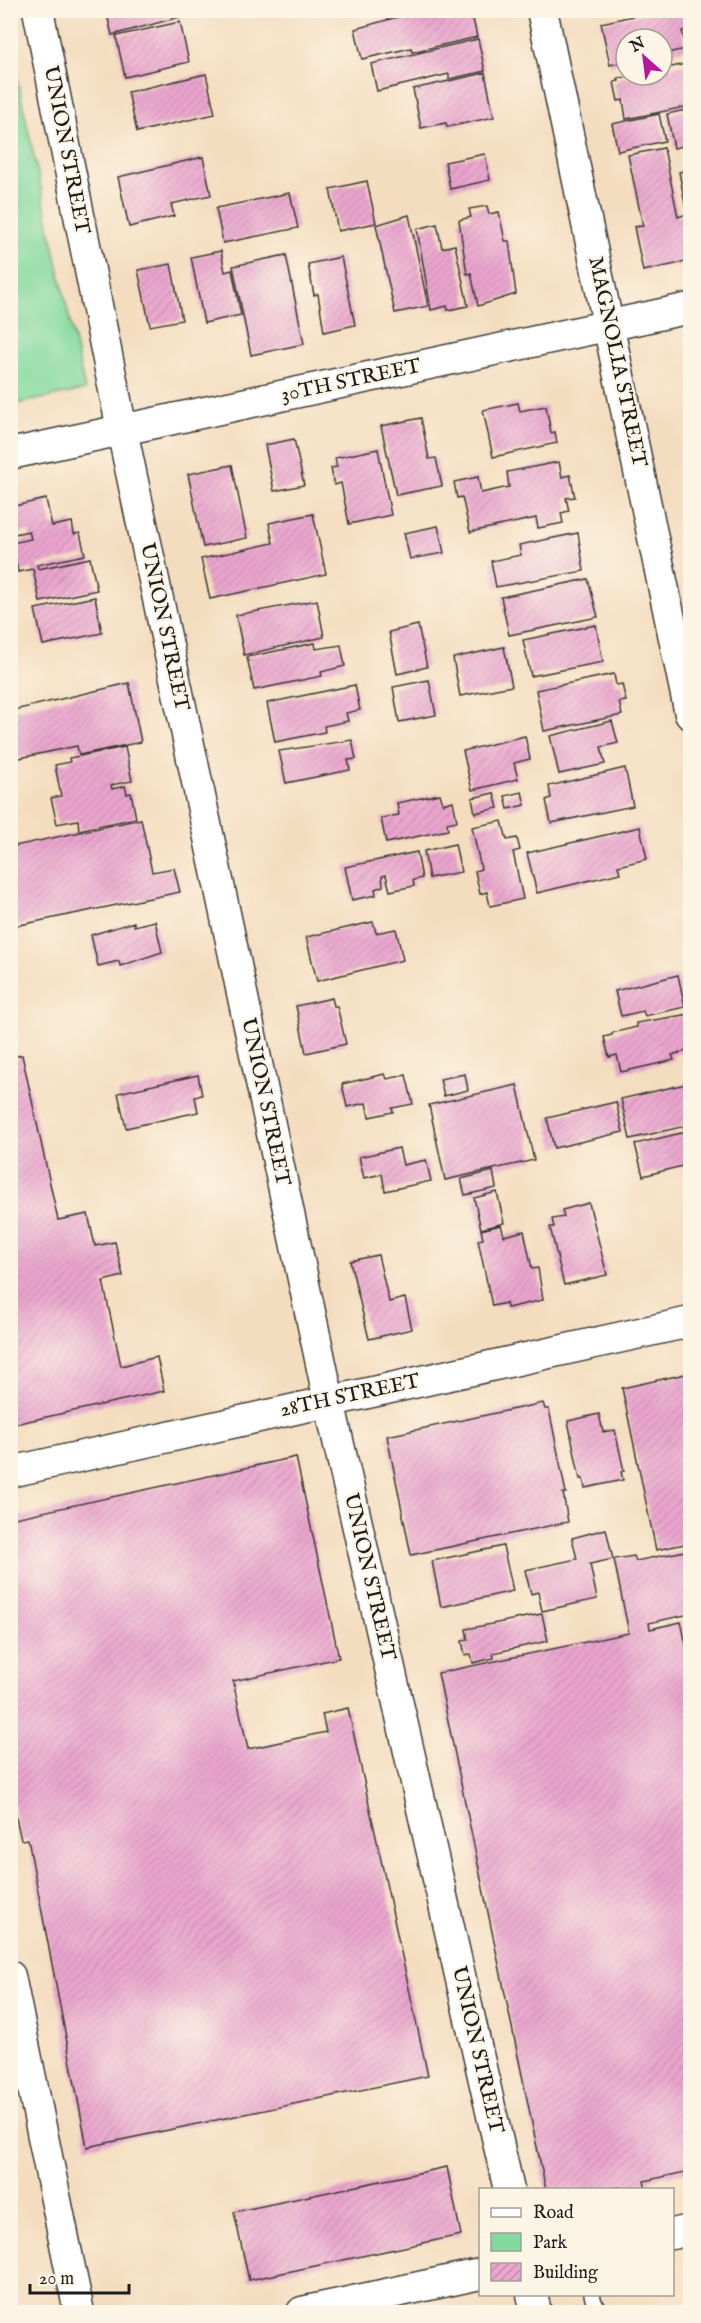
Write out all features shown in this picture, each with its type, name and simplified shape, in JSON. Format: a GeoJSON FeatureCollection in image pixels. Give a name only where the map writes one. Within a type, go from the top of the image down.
{"type":"FeatureCollection","features":[{"type":"Feature","properties":{"kind":"street","name":"UNION STREET"},"geometry":{"type":"LineString","coordinates":[[38,10],[122,430],[328,1401],[509,2188]]}},
{"type":"Feature","properties":{"kind":"street","name":"MAGNOLIA STREET"},"geometry":{"type":"LineString","coordinates":[[543,10],[690,714]]}},
{"type":"Feature","properties":{"kind":"street","name":"30TH STREET"},"geometry":{"type":"LineString","coordinates":[[10,454],[690,308]]}},
{"type":"Feature","properties":{"kind":"street","name":"28TH STREET"},"geometry":{"type":"LineString","coordinates":[[10,1472],[690,1322]]}},
{"type":"Feature","properties":{"kind":"street"},"geometry":{"type":"LineString","coordinates":[[10,1976],[79,2313]]}},
{"type":"Feature","properties":{"kind":"street"},"geometry":{"type":"LineString","coordinates":[[674,2234],[690,2230]]}},
{"type":"Feature","properties":{"kind":"street"},"geometry":{"type":"LineString","coordinates":[[302,2313],[479,2274]]}},
{"type":"Feature","properties":{"kind":"street"},"geometry":{"type":"LineString","coordinates":[[532,2296],[536,2313]]}},
{"type":"Feature","properties":{"kind":"lane"},"geometry":{"type":"LineString","coordinates":[[592,2296],[594,2303],[602,2313]]}},
{"type":"Feature","properties":{"kind":"green space"},"geometry":{"type":"Polygon","coordinates":[[[10,46],[85,390],[11,405],[10,405],[10,46]]]}},
{"type":"Feature","properties":{"kind":"building"},"geometry":{"type":"Polygon","coordinates":[[[106,10],[183,10],[184,16],[112,35],[106,10]]]}},
{"type":"Feature","properties":{"kind":"building"},"geometry":{"type":"Polygon","coordinates":[[[422,10],[471,10],[477,37],[412,52],[411,48],[362,59],[355,29],[422,10]]]}},
{"type":"Feature","properties":{"kind":"building"},"geometry":{"type":"Polygon","coordinates":[[[660,10],[690,10],[690,29],[682,31],[686,49],[674,52],[674,27],[614,27],[614,64],[610,65],[601,23],[660,10]]]}},
{"type":"Feature","properties":{"kind":"building"},"geometry":{"type":"Polygon","coordinates":[[[180,22],[189,62],[125,77],[116,36],[180,22]]]}},
{"type":"Feature","properties":{"kind":"building"},"geometry":{"type":"Polygon","coordinates":[[[478,39],[485,71],[449,79],[449,74],[377,91],[371,64],[478,39]]]}},
{"type":"Feature","properties":{"kind":"building"},"geometry":{"type":"Polygon","coordinates":[[[690,63],[690,106],[626,119],[623,100],[618,101],[615,87],[674,87],[674,66],[690,63]]]}},
{"type":"Feature","properties":{"kind":"building"},"geometry":{"type":"Polygon","coordinates":[[[485,73],[494,117],[447,127],[446,123],[421,128],[413,89],[485,73]]]}},
{"type":"Feature","properties":{"kind":"building"},"geometry":{"type":"Polygon","coordinates":[[[206,74],[215,114],[137,132],[128,92],[206,74]]]}},
{"type":"Feature","properties":{"kind":"building"},"geometry":{"type":"Polygon","coordinates":[[[690,109],[690,144],[674,148],[667,114],[690,109]]]}},
{"type":"Feature","properties":{"kind":"building"},"geometry":{"type":"Polygon","coordinates":[[[659,114],[665,141],[618,151],[612,124],[659,114]]]}},
{"type":"Feature","properties":{"kind":"building"},"geometry":{"type":"Polygon","coordinates":[[[664,148],[678,217],[687,214],[679,172],[690,169],[690,261],[643,271],[634,227],[643,226],[628,155],[664,148]]]}},
{"type":"Feature","properties":{"kind":"building"},"geometry":{"type":"Polygon","coordinates":[[[485,154],[490,180],[450,189],[445,162],[485,154]]]}},
{"type":"Feature","properties":{"kind":"building"},"geometry":{"type":"Polygon","coordinates":[[[203,157],[211,195],[171,204],[174,216],[129,227],[118,177],[203,157]]]}},
{"type":"Feature","properties":{"kind":"building"},"geometry":{"type":"Polygon","coordinates":[[[367,181],[376,223],[338,231],[330,189],[367,181]]]}},
{"type":"Feature","properties":{"kind":"building"},"geometry":{"type":"Polygon","coordinates":[[[290,193],[298,228],[223,243],[216,208],[290,193]]]}},
{"type":"Feature","properties":{"kind":"building"},"geometry":{"type":"Polygon","coordinates":[[[487,206],[489,214],[499,212],[505,241],[509,241],[516,294],[478,306],[471,273],[467,274],[459,220],[471,217],[469,209],[487,206]]]}},
{"type":"Feature","properties":{"kind":"building"},"geometry":{"type":"Polygon","coordinates":[[[409,215],[428,306],[395,313],[376,225],[409,215]]]}},
{"type":"Feature","properties":{"kind":"building"},"geometry":{"type":"Polygon","coordinates":[[[437,224],[442,248],[455,245],[468,306],[448,310],[447,306],[431,310],[417,229],[437,224]]]}},
{"type":"Feature","properties":{"kind":"building"},"geometry":{"type":"Polygon","coordinates":[[[221,251],[225,272],[232,270],[241,315],[204,323],[191,257],[221,251]]]}},
{"type":"Feature","properties":{"kind":"building"},"geometry":{"type":"Polygon","coordinates":[[[286,255],[304,344],[251,355],[233,266],[286,255]]]}},
{"type":"Feature","properties":{"kind":"building"},"geometry":{"type":"Polygon","coordinates":[[[341,257],[355,325],[324,332],[318,294],[314,295],[308,264],[341,257]]]}},
{"type":"Feature","properties":{"kind":"building"},"geometry":{"type":"Polygon","coordinates":[[[171,264],[182,320],[150,326],[138,270],[171,264]]]}},
{"type":"Feature","properties":{"kind":"building"},"geometry":{"type":"Polygon","coordinates":[[[518,403],[520,411],[546,406],[551,433],[555,432],[557,443],[493,457],[483,410],[518,403]]]}},
{"type":"Feature","properties":{"kind":"building"},"geometry":{"type":"Polygon","coordinates":[[[421,418],[429,459],[436,458],[442,486],[396,495],[381,426],[421,418]]]}},
{"type":"Feature","properties":{"kind":"building"},"geometry":{"type":"Polygon","coordinates":[[[294,439],[304,485],[274,491],[265,445],[294,439]]]}},
{"type":"Feature","properties":{"kind":"building"},"geometry":{"type":"Polygon","coordinates":[[[378,449],[391,515],[349,524],[341,483],[334,485],[331,468],[337,467],[335,458],[378,449]]]}},
{"type":"Feature","properties":{"kind":"building"},"geometry":{"type":"Polygon","coordinates":[[[559,462],[562,477],[570,475],[575,497],[566,498],[569,511],[561,513],[563,523],[538,528],[536,518],[470,532],[462,497],[457,498],[454,482],[478,477],[481,493],[509,487],[507,472],[559,462]]]}},
{"type":"Feature","properties":{"kind":"building"},"geometry":{"type":"Polygon","coordinates":[[[232,465],[247,538],[203,547],[188,474],[232,465]]]}},
{"type":"Feature","properties":{"kind":"building"},"geometry":{"type":"Polygon","coordinates":[[[46,499],[52,526],[72,522],[74,534],[80,533],[85,555],[37,565],[38,569],[90,558],[97,590],[40,602],[33,569],[18,572],[12,543],[31,539],[29,531],[10,535],[10,507],[46,499]]]}},
{"type":"Feature","properties":{"kind":"building"},"geometry":{"type":"Polygon","coordinates":[[[313,514],[326,574],[210,599],[201,559],[273,543],[269,523],[313,514]]]}},
{"type":"Feature","properties":{"kind":"building"},"geometry":{"type":"Polygon","coordinates":[[[438,526],[444,553],[410,559],[404,533],[438,526]]]}},
{"type":"Feature","properties":{"kind":"building"},"geometry":{"type":"Polygon","coordinates":[[[578,533],[584,571],[496,587],[491,561],[521,555],[519,545],[578,533]]]}},
{"type":"Feature","properties":{"kind":"building"},"geometry":{"type":"Polygon","coordinates":[[[588,579],[598,617],[509,635],[501,597],[588,579]]]}},
{"type":"Feature","properties":{"kind":"building"},"geometry":{"type":"Polygon","coordinates":[[[95,597],[102,633],[43,645],[35,609],[95,597]]]}},
{"type":"Feature","properties":{"kind":"building"},"geometry":{"type":"Polygon","coordinates":[[[317,600],[324,637],[244,655],[236,615],[317,600]]]}},
{"type":"Feature","properties":{"kind":"building"},"geometry":{"type":"Polygon","coordinates":[[[418,625],[427,667],[397,674],[389,632],[418,625]]]}},
{"type":"Feature","properties":{"kind":"building"},"geometry":{"type":"Polygon","coordinates":[[[596,625],[603,662],[531,676],[523,640],[596,625]]]}},
{"type":"Feature","properties":{"kind":"building"},"geometry":{"type":"Polygon","coordinates":[[[315,643],[316,649],[341,645],[345,666],[321,672],[322,676],[254,690],[247,657],[315,643]]]}},
{"type":"Feature","properties":{"kind":"building"},"geometry":{"type":"Polygon","coordinates":[[[504,647],[512,686],[460,696],[453,658],[504,647]]]}},
{"type":"Feature","properties":{"kind":"building"},"geometry":{"type":"Polygon","coordinates":[[[614,674],[616,685],[622,684],[626,701],[619,702],[622,715],[544,731],[536,690],[614,674]]]}},
{"type":"Feature","properties":{"kind":"building"},"geometry":{"type":"Polygon","coordinates":[[[429,680],[436,715],[399,722],[393,687],[429,680]]]}},
{"type":"Feature","properties":{"kind":"building"},"geometry":{"type":"Polygon","coordinates":[[[129,683],[141,742],[79,755],[77,746],[10,760],[10,711],[129,683]]]}},
{"type":"Feature","properties":{"kind":"building"},"geometry":{"type":"Polygon","coordinates":[[[355,685],[360,710],[346,713],[348,721],[324,726],[325,732],[275,742],[267,703],[355,685]]]}},
{"type":"Feature","properties":{"kind":"building"},"geometry":{"type":"Polygon","coordinates":[[[612,721],[618,743],[601,747],[605,764],[559,774],[550,736],[612,721]]]}},
{"type":"Feature","properties":{"kind":"building"},"geometry":{"type":"Polygon","coordinates":[[[525,736],[530,759],[514,763],[518,779],[472,790],[463,751],[525,736]]]}},
{"type":"Feature","properties":{"kind":"building"},"geometry":{"type":"Polygon","coordinates":[[[352,740],[356,759],[348,760],[350,770],[286,783],[279,751],[352,740]]]}},
{"type":"Feature","properties":{"kind":"building"},"geometry":{"type":"Polygon","coordinates":[[[125,747],[132,781],[111,785],[112,789],[125,786],[127,794],[131,793],[136,818],[79,830],[78,820],[57,824],[51,798],[61,796],[55,765],[70,762],[69,758],[125,747]]]}},
{"type":"Feature","properties":{"kind":"building"},"geometry":{"type":"Polygon","coordinates":[[[625,768],[633,806],[551,823],[546,800],[551,798],[549,786],[625,768]]]}},
{"type":"Feature","properties":{"kind":"building"},"geometry":{"type":"Polygon","coordinates":[[[522,792],[525,805],[508,809],[505,796],[522,792]]]}},
{"type":"Feature","properties":{"kind":"building"},"geometry":{"type":"Polygon","coordinates":[[[494,793],[498,808],[475,813],[472,798],[494,793]]]}},
{"type":"Feature","properties":{"kind":"building"},"geometry":{"type":"Polygon","coordinates":[[[440,794],[443,804],[453,801],[457,821],[447,823],[448,830],[386,843],[381,818],[399,815],[397,803],[440,794]]]}},
{"type":"Feature","properties":{"kind":"building"},"geometry":{"type":"Polygon","coordinates":[[[141,819],[152,872],[174,868],[180,892],[10,927],[10,847],[141,819]]]}},
{"type":"Feature","properties":{"kind":"building"},"geometry":{"type":"Polygon","coordinates":[[[502,821],[507,840],[517,838],[520,850],[513,852],[523,899],[490,906],[487,892],[480,894],[475,871],[481,869],[472,827],[502,821]]]}},
{"type":"Feature","properties":{"kind":"building"},"geometry":{"type":"Polygon","coordinates":[[[640,827],[647,859],[618,866],[620,873],[537,893],[527,853],[640,827]]]}},
{"type":"Feature","properties":{"kind":"building"},"geometry":{"type":"Polygon","coordinates":[[[455,844],[461,872],[429,878],[424,851],[455,844]]]}},
{"type":"Feature","properties":{"kind":"building"},"geometry":{"type":"Polygon","coordinates":[[[417,852],[422,878],[413,880],[414,886],[390,891],[386,875],[382,876],[383,886],[375,889],[376,895],[352,900],[345,867],[417,852]]]}},
{"type":"Feature","properties":{"kind":"building"},"geometry":{"type":"Polygon","coordinates":[[[155,921],[162,952],[120,966],[119,961],[98,966],[91,935],[134,922],[134,926],[155,921]]]}},
{"type":"Feature","properties":{"kind":"building"},"geometry":{"type":"Polygon","coordinates":[[[373,922],[376,933],[396,929],[403,960],[317,981],[306,937],[373,922]]]}},
{"type":"Feature","properties":{"kind":"building"},"geometry":{"type":"Polygon","coordinates":[[[678,975],[685,1007],[645,1016],[643,1011],[621,1016],[615,991],[678,975]]]}},
{"type":"Feature","properties":{"kind":"building"},"geometry":{"type":"Polygon","coordinates":[[[332,998],[334,1006],[337,1006],[346,1044],[306,1053],[296,1006],[332,998]]]}},
{"type":"Feature","properties":{"kind":"building"},"geometry":{"type":"Polygon","coordinates":[[[690,1014],[690,1050],[672,1055],[674,1060],[621,1072],[617,1055],[609,1057],[604,1037],[637,1027],[636,1023],[690,1014]]]}},
{"type":"Feature","properties":{"kind":"building"},"geometry":{"type":"Polygon","coordinates":[[[22,1055],[58,1220],[88,1214],[95,1246],[115,1242],[123,1276],[103,1281],[121,1366],[157,1357],[164,1391],[10,1425],[10,1057],[22,1055]]]}},
{"type":"Feature","properties":{"kind":"building"},"geometry":{"type":"Polygon","coordinates":[[[385,1074],[387,1079],[406,1075],[413,1104],[392,1108],[393,1112],[369,1117],[366,1103],[347,1107],[342,1084],[385,1074]]]}},
{"type":"Feature","properties":{"kind":"building"},"geometry":{"type":"Polygon","coordinates":[[[465,1074],[468,1090],[444,1096],[440,1079],[465,1074]]]}},
{"type":"Feature","properties":{"kind":"building"},"geometry":{"type":"Polygon","coordinates":[[[198,1075],[202,1095],[195,1097],[198,1112],[126,1128],[118,1093],[198,1075]]]}},
{"type":"Feature","properties":{"kind":"building"},"geometry":{"type":"Polygon","coordinates":[[[690,1083],[690,1125],[630,1139],[621,1099],[690,1083]]]}},
{"type":"Feature","properties":{"kind":"building"},"geometry":{"type":"Polygon","coordinates":[[[517,1085],[534,1160],[445,1180],[429,1105],[517,1085]]]}},
{"type":"Feature","properties":{"kind":"building"},"geometry":{"type":"Polygon","coordinates":[[[616,1102],[623,1132],[554,1148],[547,1118],[616,1102]]]}},
{"type":"Feature","properties":{"kind":"building"},"geometry":{"type":"Polygon","coordinates":[[[690,1131],[690,1164],[643,1176],[635,1144],[690,1131]]]}},
{"type":"Feature","properties":{"kind":"building"},"geometry":{"type":"Polygon","coordinates":[[[399,1148],[403,1165],[426,1160],[431,1181],[385,1191],[382,1174],[364,1178],[359,1157],[399,1148]]]}},
{"type":"Feature","properties":{"kind":"building"},"geometry":{"type":"Polygon","coordinates":[[[493,1171],[496,1188],[465,1195],[461,1179],[493,1171]]]}},
{"type":"Feature","properties":{"kind":"building"},"geometry":{"type":"Polygon","coordinates":[[[497,1192],[504,1223],[481,1229],[474,1198],[497,1192]]]}},
{"type":"Feature","properties":{"kind":"building"},"geometry":{"type":"Polygon","coordinates":[[[589,1203],[607,1275],[564,1285],[550,1227],[554,1227],[552,1219],[564,1217],[562,1210],[589,1203]]]}},
{"type":"Feature","properties":{"kind":"building"},"geometry":{"type":"Polygon","coordinates":[[[501,1225],[504,1236],[524,1231],[532,1269],[538,1268],[543,1300],[507,1308],[506,1303],[492,1306],[478,1240],[483,1239],[481,1230],[501,1225]]]}},
{"type":"Feature","properties":{"kind":"building"},"geometry":{"type":"Polygon","coordinates":[[[378,1255],[389,1302],[405,1298],[412,1329],[369,1339],[350,1261],[378,1255]]]}},
{"type":"Feature","properties":{"kind":"building"},"geometry":{"type":"Polygon","coordinates":[[[690,1373],[690,1543],[656,1550],[622,1388],[690,1373]]]}},
{"type":"Feature","properties":{"kind":"building"},"geometry":{"type":"Polygon","coordinates":[[[543,1403],[545,1409],[549,1409],[566,1493],[563,1493],[568,1522],[411,1555],[387,1436],[543,1403]]]}},
{"type":"Feature","properties":{"kind":"building"},"geometry":{"type":"Polygon","coordinates":[[[599,1414],[603,1432],[615,1430],[624,1471],[621,1472],[623,1480],[585,1488],[583,1479],[580,1479],[568,1421],[599,1414]]]}},
{"type":"Feature","properties":{"kind":"building"},"geometry":{"type":"Polygon","coordinates":[[[296,1457],[339,1658],[233,1681],[248,1749],[326,1732],[322,1714],[348,1708],[428,2076],[87,2147],[28,1839],[21,1840],[10,1791],[10,1519],[296,1457]]]}},
{"type":"Feature","properties":{"kind":"building"},"geometry":{"type":"Polygon","coordinates":[[[606,1529],[613,1559],[590,1564],[597,1599],[542,1611],[538,1592],[531,1594],[525,1570],[577,1559],[572,1538],[606,1529]]]}},
{"type":"Feature","properties":{"kind":"building"},"geometry":{"type":"Polygon","coordinates":[[[503,1546],[513,1591],[441,1607],[432,1561],[503,1546]]]}},
{"type":"Feature","properties":{"kind":"building"},"geometry":{"type":"Polygon","coordinates":[[[690,1550],[690,1614],[649,1623],[650,1629],[681,1622],[690,1662],[690,2171],[644,2181],[646,2188],[546,2188],[438,1673],[629,1633],[614,1559],[634,1556],[636,1561],[690,1550]]]}},
{"type":"Feature","properties":{"kind":"building"},"geometry":{"type":"Polygon","coordinates":[[[542,1614],[548,1641],[493,1653],[494,1658],[473,1663],[471,1654],[465,1655],[462,1641],[468,1640],[466,1629],[542,1614]]]}},
{"type":"Feature","properties":{"kind":"building"},"geometry":{"type":"Polygon","coordinates":[[[447,2167],[461,2235],[249,2280],[234,2212],[447,2167]]]}}]}
